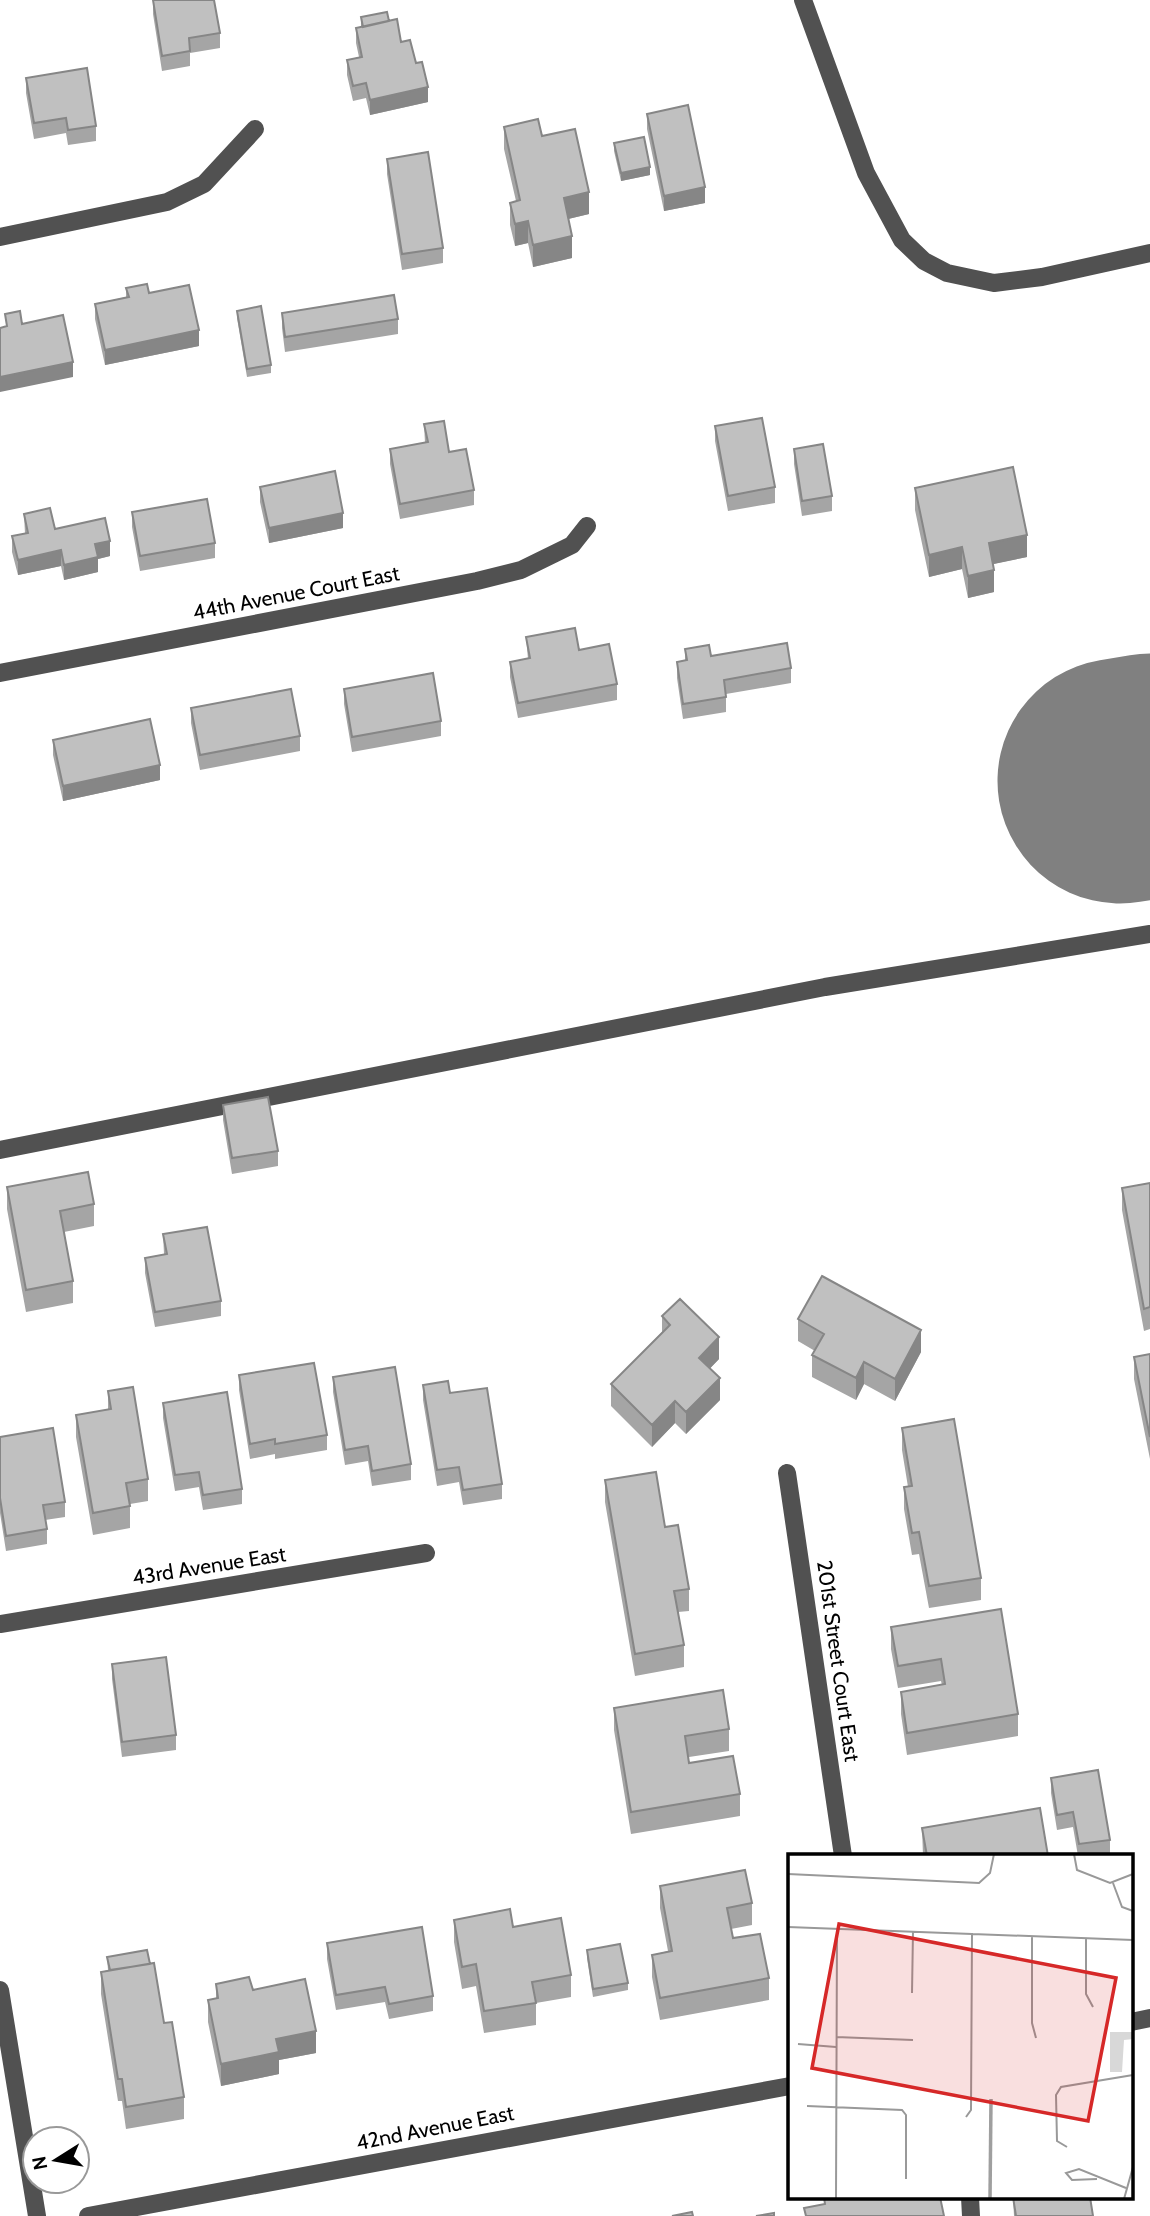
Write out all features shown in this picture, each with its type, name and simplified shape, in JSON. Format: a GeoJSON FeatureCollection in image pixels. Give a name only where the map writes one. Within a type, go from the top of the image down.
{"type":"FeatureCollection","features":[{"type":"Feature","properties":{"kind":"street"},"geometry":{"type":"LineString","coordinates":[[803,0],[866,173],[902,240],[924,261],[947,273],[994,283],[1042,277],[1150,253]]}},
{"type":"Feature","properties":{"kind":"street"},"geometry":{"type":"LineString","coordinates":[[0,237],[167,202],[204,184],[255,129]]}},
{"type":"Feature","properties":{"kind":"street","name":"44th Avenue Court East"},"geometry":{"type":"LineString","coordinates":[[0,673],[522,570],[572,545],[587,526]]}},
{"type":"Feature","properties":{"kind":"street"},"geometry":{"type":"LineString","coordinates":[[0,1150],[825,987],[1150,934]]}},
{"type":"Feature","properties":{"kind":"street","name":"201st Street Court East"},"geometry":{"type":"LineString","coordinates":[[788,1473],[843,1854]]}},
{"type":"Feature","properties":{"kind":"street","name":"43rd Avenue East"},"geometry":{"type":"LineString","coordinates":[[0,1624],[426,1553]]}},
{"type":"Feature","properties":{"kind":"street"},"geometry":{"type":"LineString","coordinates":[[0,1990],[37,2216]]}},
{"type":"Feature","properties":{"kind":"street"},"geometry":{"type":"LineString","coordinates":[[1132,2022],[1150,2018]]}},
{"type":"Feature","properties":{"kind":"street","name":"42nd Avenue East"},"geometry":{"type":"LineString","coordinates":[[88,2216],[788,2086]]}},
{"type":"Feature","properties":{"kind":"street"},"geometry":{"type":"LineString","coordinates":[[970,2198],[971,2216]]}},
{"type":"Feature","properties":{"kind":"building"},"geometry":{"type":"Polygon","coordinates":[[[153,0],[214,0],[220,33],[189,38],[190,51],[162,56],[153,0]]]}},
{"type":"Feature","properties":{"kind":"building"},"geometry":{"type":"Polygon","coordinates":[[[387,12],[389,21],[363,27],[361,17],[387,12]]]}},
{"type":"Feature","properties":{"kind":"building"},"geometry":{"type":"Polygon","coordinates":[[[397,19],[401,42],[410,40],[416,63],[422,62],[428,87],[370,100],[366,83],[353,86],[347,60],[362,57],[356,28],[397,19]]]}},
{"type":"Feature","properties":{"kind":"building"},"geometry":{"type":"Polygon","coordinates":[[[87,68],[96,126],[68,130],[66,118],[34,123],[26,78],[87,68]]]}},
{"type":"Feature","properties":{"kind":"building"},"geometry":{"type":"Polygon","coordinates":[[[688,105],[705,187],[664,196],[647,114],[688,105]]]}},
{"type":"Feature","properties":{"kind":"building"},"geometry":{"type":"Polygon","coordinates":[[[538,119],[542,136],[575,129],[589,192],[564,198],[572,236],[533,245],[528,221],[515,224],[510,203],[520,200],[504,127],[538,119]]]}},
{"type":"Feature","properties":{"kind":"building"},"geometry":{"type":"Polygon","coordinates":[[[644,137],[650,167],[621,173],[614,143],[644,137]]]}},
{"type":"Feature","properties":{"kind":"building"},"geometry":{"type":"Polygon","coordinates":[[[428,152],[443,248],[402,254],[387,159],[428,152]]]}},
{"type":"Feature","properties":{"kind":"building"},"geometry":{"type":"Polygon","coordinates":[[[147,284],[149,293],[189,285],[199,330],[105,350],[95,304],[129,297],[126,288],[147,284]]]}},
{"type":"Feature","properties":{"kind":"building"},"geometry":{"type":"Polygon","coordinates":[[[394,295],[398,319],[285,337],[282,313],[394,295]]]}},
{"type":"Feature","properties":{"kind":"building"},"geometry":{"type":"Polygon","coordinates":[[[261,306],[271,365],[247,369],[237,311],[261,306]]]}},
{"type":"Feature","properties":{"kind":"building"},"geometry":{"type":"Polygon","coordinates":[[[20,311],[22,324],[63,315],[73,362],[0,377],[0,328],[7,326],[5,314],[20,311]]]}},
{"type":"Feature","properties":{"kind":"building"},"geometry":{"type":"Polygon","coordinates":[[[762,418],[775,487],[728,496],[715,426],[762,418]]]}},
{"type":"Feature","properties":{"kind":"building"},"geometry":{"type":"Polygon","coordinates":[[[444,421],[449,452],[466,449],[474,490],[400,504],[390,449],[428,442],[424,424],[444,421]]]}},
{"type":"Feature","properties":{"kind":"building"},"geometry":{"type":"Polygon","coordinates":[[[823,444],[832,496],[802,501],[794,449],[823,444]]]}},
{"type":"Feature","properties":{"kind":"building"},"geometry":{"type":"Polygon","coordinates":[[[1013,467],[1027,535],[989,543],[994,570],[968,576],[962,547],[929,555],[915,488],[1013,467]]]}},
{"type":"Feature","properties":{"kind":"building"},"geometry":{"type":"Polygon","coordinates":[[[335,471],[343,513],[269,528],[260,487],[335,471]]]}},
{"type":"Feature","properties":{"kind":"building"},"geometry":{"type":"Polygon","coordinates":[[[207,499],[215,543],[140,556],[132,512],[207,499]]]}},
{"type":"Feature","properties":{"kind":"building"},"geometry":{"type":"Polygon","coordinates":[[[50,508],[55,529],[105,518],[110,541],[95,544],[98,557],[64,565],[61,550],[18,560],[12,536],[28,533],[24,514],[50,508]]]}},
{"type":"Feature","properties":{"kind":"building"},"geometry":{"type":"Polygon","coordinates":[[[575,628],[579,650],[609,644],[617,684],[518,703],[510,662],[530,658],[526,637],[575,628]]]}},
{"type":"Feature","properties":{"kind":"building"},"geometry":{"type":"Polygon","coordinates":[[[787,643],[791,668],[724,680],[726,697],[683,704],[677,662],[687,660],[685,649],[709,645],[711,656],[787,643]]]}},
{"type":"Feature","properties":{"kind":"building"},"geometry":{"type":"Polygon","coordinates":[[[433,673],[441,721],[352,737],[344,689],[433,673]]]}},
{"type":"Feature","properties":{"kind":"building"},"geometry":{"type":"Polygon","coordinates":[[[291,689],[300,736],[200,755],[191,708],[291,689]]]}},
{"type":"Feature","properties":{"kind":"building"},"geometry":{"type":"Polygon","coordinates":[[[150,719],[160,765],[63,786],[53,740],[150,719]]]}},
{"type":"Feature","properties":{"kind":"building"},"geometry":{"type":"Polygon","coordinates":[[[268,1097],[278,1151],[232,1158],[223,1105],[268,1097]]]}},
{"type":"Feature","properties":{"kind":"building"},"geometry":{"type":"Polygon","coordinates":[[[88,1172],[94,1204],[60,1211],[73,1281],[26,1290],[7,1187],[88,1172]]]}},
{"type":"Feature","properties":{"kind":"building"},"geometry":{"type":"Polygon","coordinates":[[[1150,1183],[1150,1307],[1144,1309],[1122,1188],[1150,1183]]]}},
{"type":"Feature","properties":{"kind":"building"},"geometry":{"type":"Polygon","coordinates":[[[207,1227],[221,1301],[155,1312],[145,1258],[167,1254],[163,1234],[207,1227]]]}},
{"type":"Feature","properties":{"kind":"building"},"geometry":{"type":"Polygon","coordinates":[[[822,1276],[921,1330],[895,1379],[864,1362],[856,1378],[812,1355],[824,1334],[798,1319],[822,1276]]]}},
{"type":"Feature","properties":{"kind":"building"},"geometry":{"type":"Polygon","coordinates":[[[680,1299],[719,1337],[699,1358],[720,1378],[686,1412],[675,1401],[652,1425],[611,1384],[670,1325],[662,1316],[680,1299]]]}},
{"type":"Feature","properties":{"kind":"building"},"geometry":{"type":"Polygon","coordinates":[[[1150,1354],[1150,1437],[1134,1357],[1150,1354]]]}},
{"type":"Feature","properties":{"kind":"building"},"geometry":{"type":"Polygon","coordinates":[[[314,1363],[327,1435],[275,1444],[275,1439],[250,1444],[239,1375],[314,1363]]]}},
{"type":"Feature","properties":{"kind":"building"},"geometry":{"type":"Polygon","coordinates":[[[395,1367],[411,1464],[372,1471],[368,1446],[345,1450],[333,1377],[395,1367]]]}},
{"type":"Feature","properties":{"kind":"building"},"geometry":{"type":"Polygon","coordinates":[[[448,1381],[450,1393],[487,1388],[502,1484],[463,1490],[459,1467],[437,1470],[423,1385],[448,1381]]]}},
{"type":"Feature","properties":{"kind":"building"},"geometry":{"type":"Polygon","coordinates":[[[133,1387],[148,1479],[126,1483],[130,1506],[93,1513],[76,1415],[111,1409],[108,1391],[133,1387]]]}},
{"type":"Feature","properties":{"kind":"building"},"geometry":{"type":"Polygon","coordinates":[[[227,1392],[242,1489],[203,1495],[199,1472],[175,1475],[163,1403],[227,1392]]]}},
{"type":"Feature","properties":{"kind":"building"},"geometry":{"type":"Polygon","coordinates":[[[954,1419],[981,1578],[929,1586],[919,1532],[912,1533],[904,1487],[912,1486],[902,1428],[954,1419]]]}},
{"type":"Feature","properties":{"kind":"building"},"geometry":{"type":"Polygon","coordinates":[[[53,1428],[65,1502],[43,1505],[47,1529],[6,1536],[0,1498],[0,1437],[53,1428]]]}},
{"type":"Feature","properties":{"kind":"building"},"geometry":{"type":"Polygon","coordinates":[[[656,1472],[665,1527],[678,1525],[689,1589],[674,1591],[684,1645],[635,1654],[605,1480],[656,1472]]]}},
{"type":"Feature","properties":{"kind":"building"},"geometry":{"type":"Polygon","coordinates":[[[1001,1609],[1018,1714],[907,1733],[901,1692],[945,1684],[941,1659],[898,1666],[891,1627],[1001,1609]]]}},
{"type":"Feature","properties":{"kind":"building"},"geometry":{"type":"Polygon","coordinates":[[[166,1657],[176,1735],[122,1742],[112,1664],[166,1657]]]}},
{"type":"Feature","properties":{"kind":"building"},"geometry":{"type":"Polygon","coordinates":[[[723,1690],[729,1729],[685,1736],[689,1763],[733,1756],[740,1794],[631,1812],[614,1708],[723,1690]]]}},
{"type":"Feature","properties":{"kind":"building"},"geometry":{"type":"Polygon","coordinates":[[[1098,1770],[1110,1840],[1079,1844],[1073,1812],[1057,1815],[1051,1778],[1098,1770]]]}},
{"type":"Feature","properties":{"kind":"building"},"geometry":{"type":"Polygon","coordinates":[[[1040,1808],[1048,1854],[927,1854],[922,1828],[1040,1808]]]}},
{"type":"Feature","properties":{"kind":"building"},"geometry":{"type":"Polygon","coordinates":[[[745,1870],[752,1903],[727,1908],[733,1938],[760,1934],[769,1978],[660,1998],[652,1955],[672,1951],[660,1886],[745,1870]]]}},
{"type":"Feature","properties":{"kind":"building"},"geometry":{"type":"Polygon","coordinates":[[[510,1909],[513,1927],[561,1918],[571,1975],[532,1982],[536,2003],[484,2011],[476,1964],[462,1967],[454,1920],[510,1909]]]}},
{"type":"Feature","properties":{"kind":"building"},"geometry":{"type":"Polygon","coordinates":[[[422,1927],[433,1996],[389,2004],[385,1987],[336,1995],[327,1943],[422,1927]]]}},
{"type":"Feature","properties":{"kind":"building"},"geometry":{"type":"Polygon","coordinates":[[[620,1944],[628,1983],[593,1989],[587,1950],[620,1944]]]}},
{"type":"Feature","properties":{"kind":"building"},"geometry":{"type":"Polygon","coordinates":[[[147,1950],[150,1964],[110,1970],[107,1957],[147,1950]]]}},
{"type":"Feature","properties":{"kind":"building"},"geometry":{"type":"Polygon","coordinates":[[[154,1963],[164,2023],[172,2022],[184,2097],[126,2107],[122,2079],[118,2079],[101,1972],[154,1963]]]}},
{"type":"Feature","properties":{"kind":"building"},"geometry":{"type":"Polygon","coordinates":[[[249,1977],[253,1990],[305,1979],[316,2031],[276,2039],[279,2052],[221,2064],[208,2000],[218,1998],[216,1984],[249,1977]]]}},
{"type":"Feature","properties":{"kind":"building"},"geometry":{"type":"Polygon","coordinates":[[[824,2198],[940,2198],[944,2216],[806,2216],[804,2208],[825,2204],[824,2198]]]}},
{"type":"Feature","properties":{"kind":"building"},"geometry":{"type":"Polygon","coordinates":[[[1013,2198],[1090,2198],[1093,2216],[1016,2216],[1013,2198]]]}},
{"type":"Feature","properties":{"kind":"building"},"geometry":{"type":"Polygon","coordinates":[[[692,2212],[693,2216],[672,2216],[692,2212]]]}},
{"type":"Feature","properties":{"kind":"taxiway"},"geometry":{"type":"LineString","coordinates":[[1120,781],[1131,825]]}},
{"type":"Feature","properties":{"kind":"runway"},"geometry":{"type":"LineString","coordinates":[[1120,781],[1150,776]]}}]}
